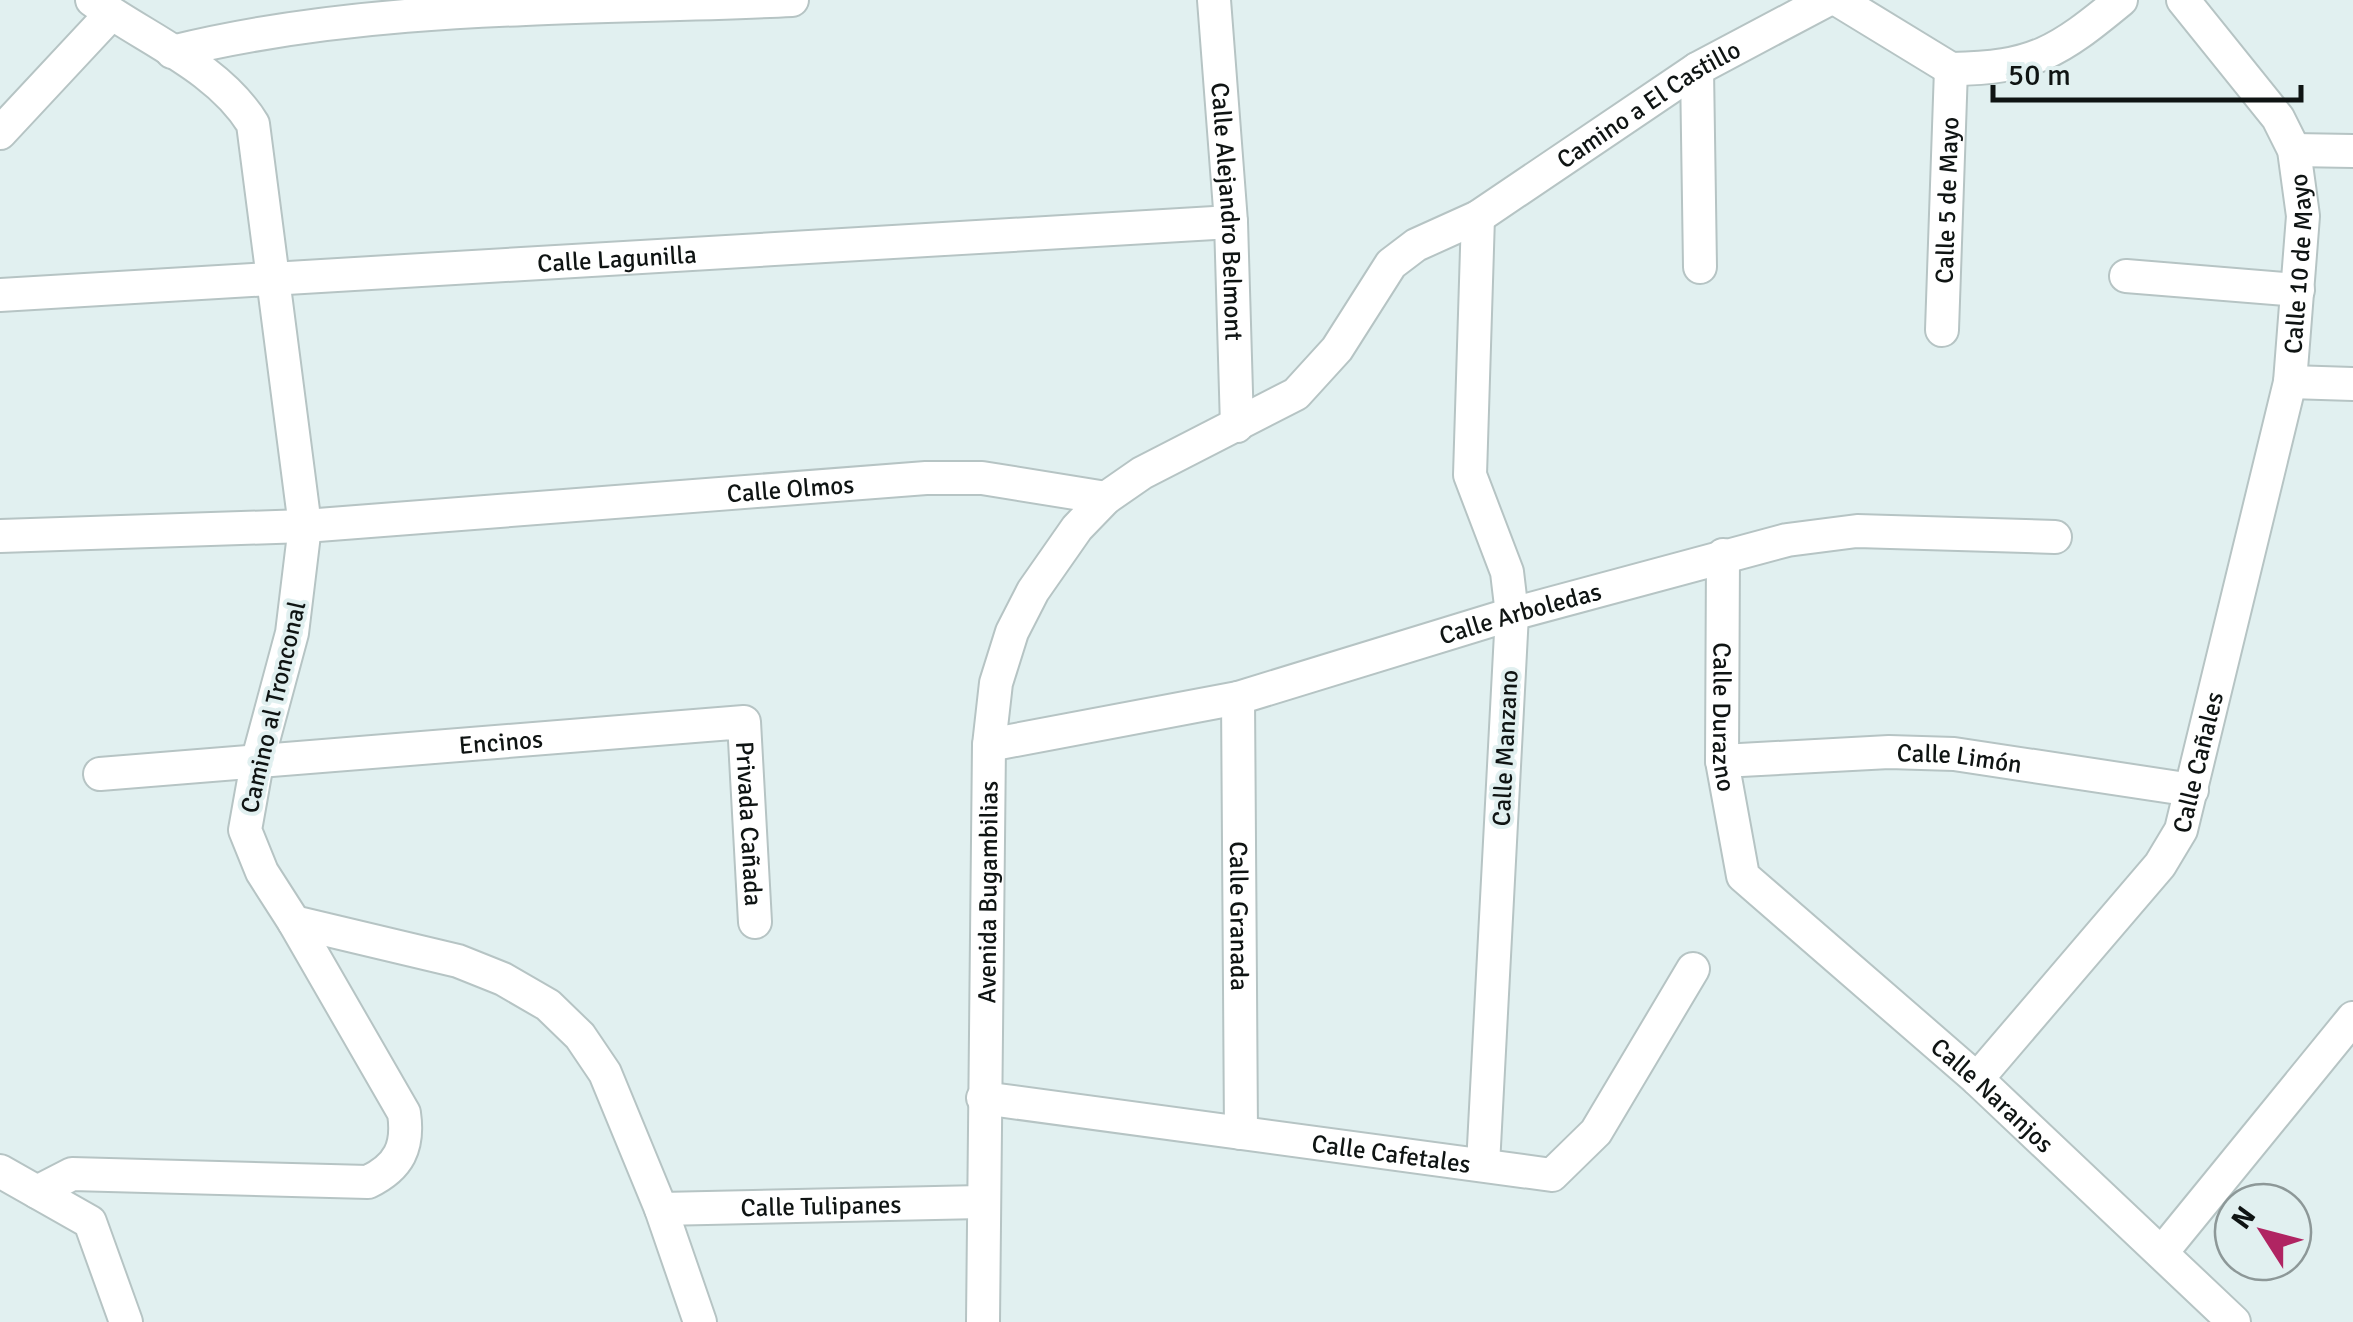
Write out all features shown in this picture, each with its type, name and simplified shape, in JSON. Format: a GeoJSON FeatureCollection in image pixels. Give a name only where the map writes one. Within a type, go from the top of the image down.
{"type":"FeatureCollection","features":[{"type":"Feature","properties":{"kind":"street"},"geometry":{"type":"LineString","coordinates":[[172,52],[277,30],[526,6],[792,0]]}},
{"type":"Feature","properties":{"kind":"street","name":"Calle Alejandro Belmont"},"geometry":{"type":"LineString","coordinates":[[1214,0],[1230,222],[1237,426]]}},
{"type":"Feature","properties":{"kind":"street","name":"Camino a El Castillo"},"geometry":{"type":"LineString","coordinates":[[1478,217],[1696,69],[1827,0]]}},
{"type":"Feature","properties":{"kind":"street"},"geometry":{"type":"LineString","coordinates":[[1838,0],[1951,70],[1994,68],[2038,59],[2078,36],[2121,0]]}},
{"type":"Feature","properties":{"kind":"street","name":"Calle 10 de Mayo"},"geometry":{"type":"LineString","coordinates":[[2183,0],[2278,118],[2294,150],[2303,216],[2290,382]]}},
{"type":"Feature","properties":{"kind":"street"},"geometry":{"type":"LineString","coordinates":[[0,133],[102,7]]}},
{"type":"Feature","properties":{"kind":"street","name":"Camino al Tronconal"},"geometry":{"type":"LineString","coordinates":[[38,1192],[72,1174],[368,1182],[388,1172],[399,1159],[407,1136],[404,1113],[262,872],[246,830],[258,763],[292,633],[306,526],[253,124],[239,101],[102,7]]}},
{"type":"Feature","properties":{"kind":"street"},"geometry":{"type":"LineString","coordinates":[[1696,69],[1700,268]]}},
{"type":"Feature","properties":{"kind":"street","name":"Calle 5 de Mayo"},"geometry":{"type":"LineString","coordinates":[[1942,330],[1951,70]]}},
{"type":"Feature","properties":{"kind":"street"},"geometry":{"type":"LineString","coordinates":[[2294,150],[2353,151]]}},
{"type":"Feature","properties":{"kind":"street"},"geometry":{"type":"LineString","coordinates":[[1106,498],[1142,473],[1296,394],[1318,374],[1391,264],[1416,245],[1478,217]]}},
{"type":"Feature","properties":{"kind":"street","name":"Calle Manzano"},"geometry":{"type":"LineString","coordinates":[[1478,217],[1470,475],[1506,572],[1512,614],[1483,1165]]}},
{"type":"Feature","properties":{"kind":"street","name":"Calle Lagunilla"},"geometry":{"type":"LineString","coordinates":[[0,295],[1230,222]]}},
{"type":"Feature","properties":{"kind":"street"},"geometry":{"type":"LineString","coordinates":[[2126,276],[2298,290]]}},
{"type":"Feature","properties":{"kind":"street"},"geometry":{"type":"LineString","coordinates":[[2290,382],[2353,384]]}},
{"type":"Feature","properties":{"kind":"street","name":"Calle Cañales"},"geometry":{"type":"LineString","coordinates":[[1977,1078],[2160,865],[2181,830],[2290,382]]}},
{"type":"Feature","properties":{"kind":"street","name":"Calle Olmos"},"geometry":{"type":"LineString","coordinates":[[0,536],[306,526],[926,478],[982,478],[1106,498]]}},
{"type":"Feature","properties":{"kind":"street","name":"Avenida Bugambilias"},"geometry":{"type":"LineString","coordinates":[[983,1322],[981,1202],[988,746],[996,684],[1012,632],[1066,544],[1106,498]]}},
{"type":"Feature","properties":{"kind":"street","name":"Calle Arboledas"},"geometry":{"type":"LineString","coordinates":[[988,746],[1238,698],[1512,614],[1787,540],[1858,531],[2055,538]]}},
{"type":"Feature","properties":{"kind":"street","name":"Calle Durazno"},"geometry":{"type":"LineString","coordinates":[[1724,556],[1722,762],[1742,876]]}},
{"type":"Feature","properties":{"kind":"street","name":"Calle Granada"},"geometry":{"type":"LineString","coordinates":[[1238,698],[1242,1133]]}},
{"type":"Feature","properties":{"kind":"street","name":"Encinos"},"geometry":{"type":"LineString","coordinates":[[100,774],[744,722]]}},
{"type":"Feature","properties":{"kind":"street","name":"Privada Cañada"},"geometry":{"type":"LineString","coordinates":[[744,722],[755,922]]}},
{"type":"Feature","properties":{"kind":"street","name":"Calle Limón"},"geometry":{"type":"LineString","coordinates":[[1722,762],[1889,752],[1954,754],[2192,790]]}},
{"type":"Feature","properties":{"kind":"street","name":"Calle Naranjos"},"geometry":{"type":"LineString","coordinates":[[1742,876],[1977,1078],[2164,1250],[2234,1322]]}},
{"type":"Feature","properties":{"kind":"street"},"geometry":{"type":"LineString","coordinates":[[294,922],[458,961],[548,1005],[580,1036],[605,1074],[661,1209],[700,1322]]}},
{"type":"Feature","properties":{"kind":"street","name":"Calle Cafetales"},"geometry":{"type":"LineString","coordinates":[[983,1098],[1552,1174],[1596,1132],[1693,969]]}},
{"type":"Feature","properties":{"kind":"street"},"geometry":{"type":"LineString","coordinates":[[2164,1250],[2353,1018]]}},
{"type":"Feature","properties":{"kind":"street"},"geometry":{"type":"LineString","coordinates":[[0,1171],[90,1222],[126,1322]]}},
{"type":"Feature","properties":{"kind":"street","name":"Calle Tulipanes"},"geometry":{"type":"LineString","coordinates":[[661,1209],[981,1202]]}}]}
